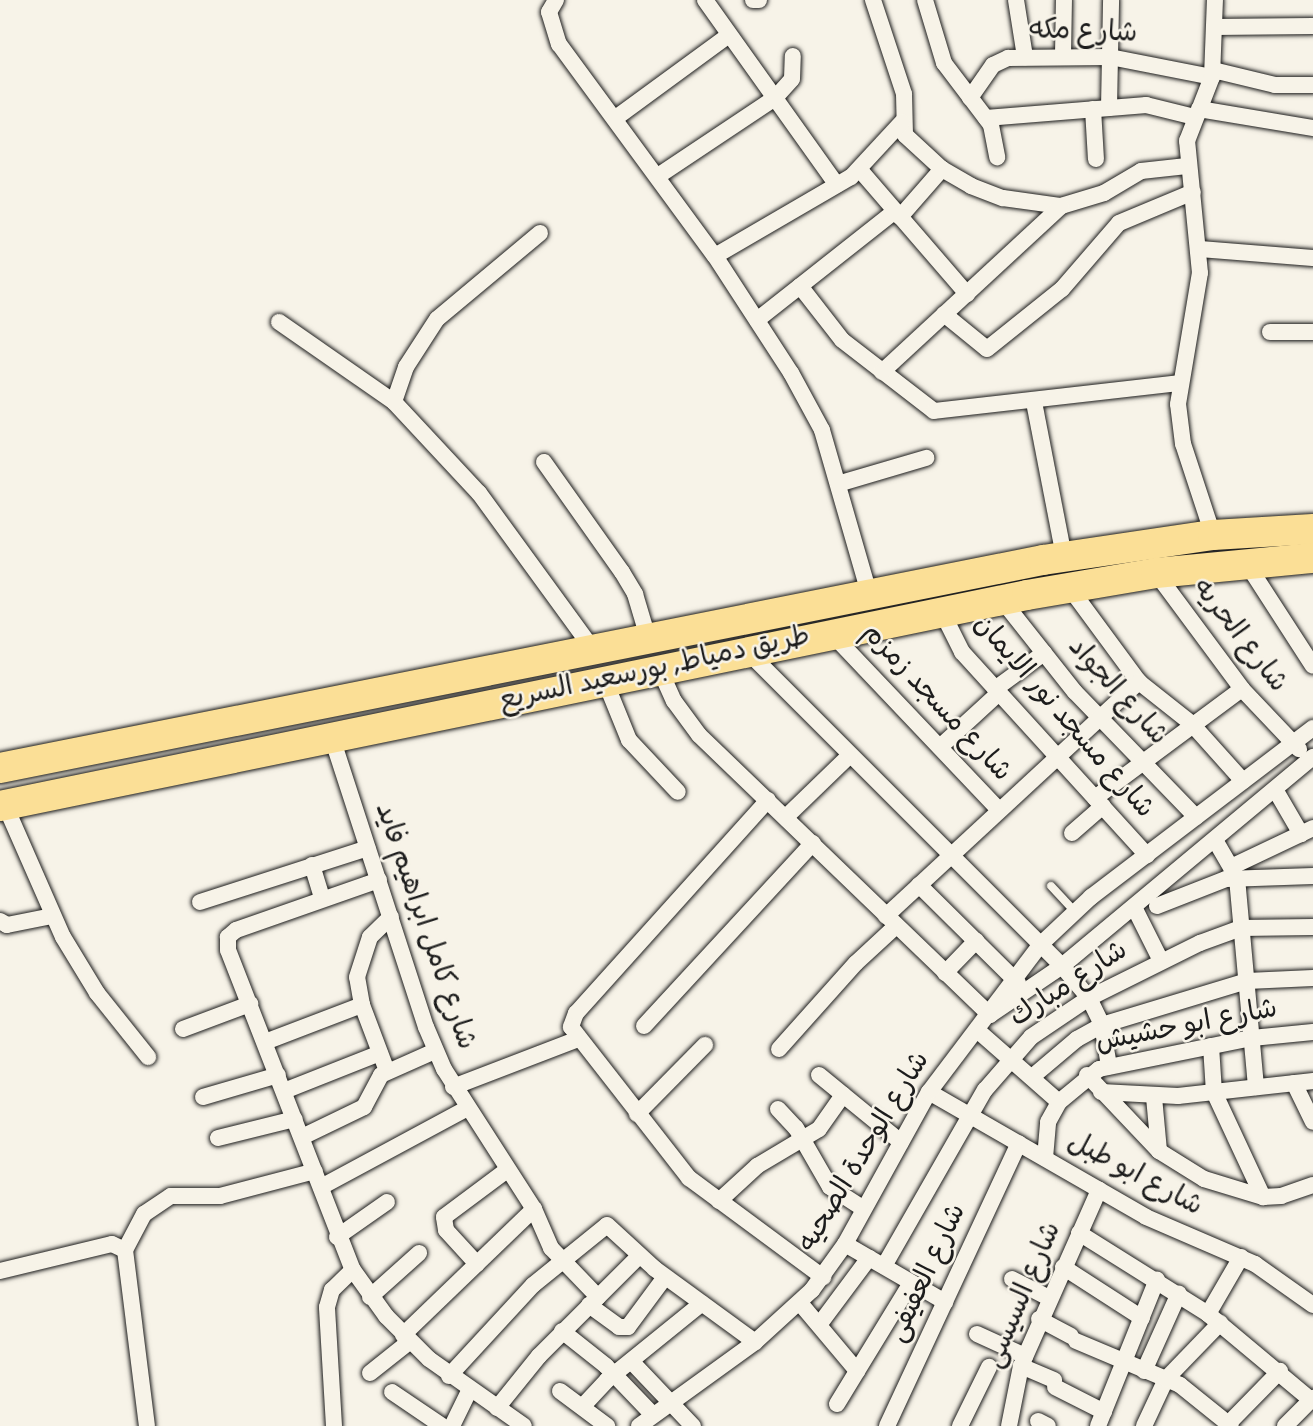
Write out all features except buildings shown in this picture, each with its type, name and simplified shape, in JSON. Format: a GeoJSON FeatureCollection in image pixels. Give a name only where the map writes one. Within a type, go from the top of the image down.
{"type":"FeatureCollection","features":[{"type":"Feature","properties":{"kind":"highway","name":"طريق دمياط, بورسعيد السريع"},"geometry":{"type":"LineString","coordinates":[[0,768],[595,652],[870,593],[1053,558],[1213,535],[1313,529]]}},
{"type":"Feature","properties":{"kind":"highway"},"geometry":{"type":"LineString","coordinates":[[1105,549],[1111,580]]}},
{"type":"Feature","properties":{"kind":"highway"},"geometry":{"type":"LineString","coordinates":[[1053,558],[1059,589]]}},
{"type":"Feature","properties":{"kind":"highway","name":"طريق دمياط, بورسعيد السريع"},"geometry":{"type":"LineString","coordinates":[[2,805],[1059,589],[1156,573],[1313,558]]}},
{"type":"Feature","properties":{"kind":"street"},"geometry":{"type":"LineString","coordinates":[[556,0],[549,12],[559,44],[617,117],[715,256],[807,401],[841,483],[870,593]]}},
{"type":"Feature","properties":{"kind":"street"},"geometry":{"type":"LineString","coordinates":[[705,0],[837,185]]}},
{"type":"Feature","properties":{"kind":"street"},"geometry":{"type":"LineString","coordinates":[[754,0],[760,0]]}},
{"type":"Feature","properties":{"kind":"street"},"geometry":{"type":"LineString","coordinates":[[925,0],[944,63],[994,132],[997,157]]}},
{"type":"Feature","properties":{"kind":"street"},"geometry":{"type":"LineString","coordinates":[[1016,0],[1025,57]]}},
{"type":"Feature","properties":{"kind":"street"},"geometry":{"type":"LineString","coordinates":[[1063,55],[1064,0]]}},
{"type":"Feature","properties":{"kind":"street"},"geometry":{"type":"LineString","coordinates":[[1096,159],[1110,57],[1111,0]]}},
{"type":"Feature","properties":{"kind":"street"},"geometry":{"type":"LineString","coordinates":[[1213,535],[1184,444],[1179,383],[1199,297],[1200,249],[1187,166],[1196,113],[1212,73],[1215,0]]}},
{"type":"Feature","properties":{"kind":"street"},"geometry":{"type":"LineString","coordinates":[[876,1],[903,89],[902,121],[909,141],[942,169],[1003,198],[1061,206],[1104,193],[1141,171],[1187,166]]}},
{"type":"Feature","properties":{"kind":"street"},"geometry":{"type":"LineString","coordinates":[[1214,27],[1313,26]]}},
{"type":"Feature","properties":{"kind":"street"},"geometry":{"type":"LineString","coordinates":[[617,117],[729,35]]}},
{"type":"Feature","properties":{"kind":"street","name":"شارع مكه"},"geometry":{"type":"LineString","coordinates":[[970,98],[998,62],[1063,55],[1110,57],[1275,85],[1313,85]]}},
{"type":"Feature","properties":{"kind":"street"},"geometry":{"type":"LineString","coordinates":[[659,176],[775,98],[792,79],[793,56]]}},
{"type":"Feature","properties":{"kind":"street"},"geometry":{"type":"LineString","coordinates":[[986,118],[1154,106],[1313,128]]}},
{"type":"Feature","properties":{"kind":"street"},"geometry":{"type":"LineString","coordinates":[[715,256],[860,170],[902,121]]}},
{"type":"Feature","properties":{"kind":"street"},"geometry":{"type":"LineString","coordinates":[[757,320],[898,214],[942,169]]}},
{"type":"Feature","properties":{"kind":"street"},"geometry":{"type":"LineString","coordinates":[[860,170],[967,294]]}},
{"type":"Feature","properties":{"kind":"street"},"geometry":{"type":"LineString","coordinates":[[944,314],[987,349],[1062,289],[1119,223],[1193,192]]}},
{"type":"Feature","properties":{"kind":"street"},"geometry":{"type":"LineString","coordinates":[[881,372],[1061,206]]}},
{"type":"Feature","properties":{"kind":"street"},"geometry":{"type":"LineString","coordinates":[[394,402],[406,367],[437,320],[540,233]]}},
{"type":"Feature","properties":{"kind":"street"},"geometry":{"type":"LineString","coordinates":[[1200,249],[1313,258]]}},
{"type":"Feature","properties":{"kind":"street"},"geometry":{"type":"LineString","coordinates":[[800,286],[842,340],[927,408],[942,413],[1179,383]]}},
{"type":"Feature","properties":{"kind":"street"},"geometry":{"type":"LineString","coordinates":[[279,322],[394,402],[479,494],[595,652]]}},
{"type":"Feature","properties":{"kind":"street"},"geometry":{"type":"LineString","coordinates":[[1270,332],[1313,332]]}},
{"type":"Feature","properties":{"kind":"street"},"geometry":{"type":"LineString","coordinates":[[1034,402],[1053,558]]}},
{"type":"Feature","properties":{"kind":"street"},"geometry":{"type":"LineString","coordinates":[[841,483],[926,458]]}},
{"type":"Feature","properties":{"kind":"street"},"geometry":{"type":"LineString","coordinates":[[544,462],[635,594],[649,640]]}},
{"type":"Feature","properties":{"kind":"street"},"geometry":{"type":"LineString","coordinates":[[1247,564],[1313,666]]}},
{"type":"Feature","properties":{"kind":"street","name":"شارع الحريه"},"geometry":{"type":"LineString","coordinates":[[1156,573],[1242,689],[1292,744],[1312,758]]}},
{"type":"Feature","properties":{"kind":"street"},"geometry":{"type":"LineString","coordinates":[[1059,589],[1139,682],[1191,723],[1243,781]]}},
{"type":"Feature","properties":{"kind":"street","name":"شارع الجواد"},"geometry":{"type":"LineString","coordinates":[[1002,600],[1100,718],[1196,817]]}},
{"type":"Feature","properties":{"kind":"street","name":"شارع مسجد نور الايمان"},"geometry":{"type":"LineString","coordinates":[[942,612],[962,652],[1147,855]]}},
{"type":"Feature","properties":{"kind":"street","name":"شارع مسجد زمزم"},"geometry":{"type":"LineString","coordinates":[[832,635],[999,810]]}},
{"type":"Feature","properties":{"kind":"street"},"geometry":{"type":"LineString","coordinates":[[748,652],[849,756],[1062,966],[1089,998],[1102,1025],[1110,1066]]}},
{"type":"Feature","properties":{"kind":"street"},"geometry":{"type":"LineString","coordinates":[[940,747],[997,691],[1044,653]]}},
{"type":"Feature","properties":{"kind":"street"},"geometry":{"type":"LineString","coordinates":[[660,670],[674,701],[699,735],[990,1015],[1062,966],[1276,791],[1312,758]]}},
{"type":"Feature","properties":{"kind":"street"},"geometry":{"type":"LineString","coordinates":[[605,681],[629,740],[678,792]]}},
{"type":"Feature","properties":{"kind":"street"},"geometry":{"type":"LineString","coordinates":[[779,1049],[856,963],[919,885],[1139,682]]}},
{"type":"Feature","properties":{"kind":"street"},"geometry":{"type":"LineString","coordinates":[[1072,833],[1141,760],[1242,689]]}},
{"type":"Feature","properties":{"kind":"street","name":"شارع الوحدة الصحيه"},"geometry":{"type":"LineString","coordinates":[[639,1426],[668,1400],[755,1342],[800,1303],[822,1277],[845,1244],[929,1092],[990,1015],[1012,978],[1041,944],[1075,912],[1313,728]]}},
{"type":"Feature","properties":{"kind":"street","name":"شارع كامل ابراهيم فايد"},"geometry":{"type":"LineString","coordinates":[[332,738],[435,1051],[466,1109],[534,1209],[547,1241],[593,1301],[619,1327],[628,1327],[665,1277]]}},
{"type":"Feature","properties":{"kind":"street"},"geometry":{"type":"LineString","coordinates":[[786,817],[849,756]]}},
{"type":"Feature","properties":{"kind":"street"},"geometry":{"type":"LineString","coordinates":[[1157,906],[1234,872],[1307,831],[1276,791]]}},
{"type":"Feature","properties":{"kind":"street"},"geometry":{"type":"LineString","coordinates":[[768,800],[576,1013],[571,1027],[674,1162],[719,1201],[822,1277]]}},
{"type":"Feature","properties":{"kind":"street"},"geometry":{"type":"LineString","coordinates":[[2,805],[52,916],[97,993],[148,1057]]}},
{"type":"Feature","properties":{"kind":"street"},"geometry":{"type":"LineString","coordinates":[[1215,840],[1234,872],[1256,1087]]}},
{"type":"Feature","properties":{"kind":"street"},"geometry":{"type":"LineString","coordinates":[[644,1026],[813,843]]}},
{"type":"Feature","properties":{"kind":"street"},"geometry":{"type":"LineString","coordinates":[[200,902],[368,848]]}},
{"type":"Feature","properties":{"kind":"street"},"geometry":{"type":"LineString","coordinates":[[312,865],[322,898]]}},
{"type":"Feature","properties":{"kind":"street"},"geometry":{"type":"LineString","coordinates":[[1234,872],[1313,876]]}},
{"type":"Feature","properties":{"kind":"street"},"geometry":{"type":"LineString","coordinates":[[379,880],[242,927],[228,937],[228,950],[315,1171],[337,1237],[353,1270],[370,1297],[406,1338],[469,1391],[524,1426]]}},
{"type":"Feature","properties":{"kind":"street"},"geometry":{"type":"LineString","coordinates":[[919,885],[1027,992]]}},
{"type":"Feature","properties":{"kind":"street"},"geometry":{"type":"LineString","coordinates":[[1133,907],[1161,961]]}},
{"type":"Feature","properties":{"kind":"street"},"geometry":{"type":"LineString","coordinates":[[0,921],[7,925],[52,916]]}},
{"type":"Feature","properties":{"kind":"street"},"geometry":{"type":"LineString","coordinates":[[387,1071],[362,1005],[358,963],[370,937],[391,917]]}},
{"type":"Feature","properties":{"kind":"street","name":"شارع مبارك"},"geometry":{"type":"LineString","coordinates":[[884,1266],[970,1115],[1010,1057],[1089,998],[1161,961],[1241,928],[1313,926]]}},
{"type":"Feature","properties":{"kind":"street"},"geometry":{"type":"LineString","coordinates":[[945,973],[976,941]]}},
{"type":"Feature","properties":{"kind":"street"},"geometry":{"type":"LineString","coordinates":[[1032,1077],[1077,1039],[1102,1025],[1247,981],[1313,978]]}},
{"type":"Feature","properties":{"kind":"street"},"geometry":{"type":"LineString","coordinates":[[183,1030],[250,1004]]}},
{"type":"Feature","properties":{"kind":"street"},"geometry":{"type":"LineString","coordinates":[[265,1042],[362,1005]]}},
{"type":"Feature","properties":{"kind":"street"},"geometry":{"type":"LineString","coordinates":[[977,1030],[1059,1102]]}},
{"type":"Feature","properties":{"kind":"street","name":"شارع ابو حشيش"},"geometry":{"type":"LineString","coordinates":[[1045,1158],[1048,1122],[1059,1102],[1087,1075],[1110,1066],[1252,1038],[1313,1031]]}},
{"type":"Feature","properties":{"kind":"street"},"geometry":{"type":"LineString","coordinates":[[453,1087],[578,1039]]}},
{"type":"Feature","properties":{"kind":"street"},"geometry":{"type":"LineString","coordinates":[[636,1114],[705,1045]]}},
{"type":"Feature","properties":{"kind":"street"},"geometry":{"type":"LineString","coordinates":[[1212,1046],[1214,1092],[1263,1196]]}},
{"type":"Feature","properties":{"kind":"street"},"geometry":{"type":"LineString","coordinates":[[302,1137],[364,1107],[387,1071],[435,1051]]}},
{"type":"Feature","properties":{"kind":"street"},"geometry":{"type":"LineString","coordinates":[[284,1091],[380,1053]]}},
{"type":"Feature","properties":{"kind":"street"},"geometry":{"type":"LineString","coordinates":[[203,1097],[278,1075]]}},
{"type":"Feature","properties":{"kind":"street"},"geometry":{"type":"LineString","coordinates":[[820,1075],[901,1142]]}},
{"type":"Feature","properties":{"kind":"street"},"geometry":{"type":"LineString","coordinates":[[1087,1075],[1159,1152],[1204,1179],[1263,1196],[1281,1196],[1313,1185]]}},
{"type":"Feature","properties":{"kind":"street"},"geometry":{"type":"LineString","coordinates":[[1101,1092],[1153,1097],[1313,1081]]}},
{"type":"Feature","properties":{"kind":"street"},"geometry":{"type":"LineString","coordinates":[[1294,1083],[1313,1122]]}},
{"type":"Feature","properties":{"kind":"street","name":"شارع ابو طبل"},"geometry":{"type":"LineString","coordinates":[[929,1092],[1146,1217],[1241,1257],[1308,1301]]}},
{"type":"Feature","properties":{"kind":"street"},"geometry":{"type":"LineString","coordinates":[[719,1201],[757,1166],[804,1140],[818,1129],[844,1095]]}},
{"type":"Feature","properties":{"kind":"street"},"geometry":{"type":"LineString","coordinates":[[1153,1097],[1159,1152]]}},
{"type":"Feature","properties":{"kind":"street"},"geometry":{"type":"LineString","coordinates":[[321,1187],[466,1109]]}},
{"type":"Feature","properties":{"kind":"street"},"geometry":{"type":"LineString","coordinates":[[778,1109],[804,1140],[830,1187],[864,1209]]}},
{"type":"Feature","properties":{"kind":"street"},"geometry":{"type":"LineString","coordinates":[[218,1138],[295,1119]]}},
{"type":"Feature","properties":{"kind":"street","name":"شارع العفيفى"},"geometry":{"type":"LineString","coordinates":[[887,1426],[1018,1143]]}},
{"type":"Feature","properties":{"kind":"street"},"geometry":{"type":"LineString","coordinates":[[477,1264],[446,1230],[443,1217],[507,1170]]}},
{"type":"Feature","properties":{"kind":"street"},"geometry":{"type":"LineString","coordinates":[[147,1426],[125,1250],[144,1214],[171,1196],[220,1196],[315,1171]]}},
{"type":"Feature","properties":{"kind":"street","name":"شارع السيسى"},"geometry":{"type":"LineString","coordinates":[[1009,1426],[1023,1361],[1099,1190]]}},
{"type":"Feature","properties":{"kind":"street"},"geometry":{"type":"LineString","coordinates":[[337,1237],[387,1202]]}},
{"type":"Feature","properties":{"kind":"street"},"geometry":{"type":"LineString","coordinates":[[370,1373],[534,1209]]}},
{"type":"Feature","properties":{"kind":"street"},"geometry":{"type":"LineString","coordinates":[[449,1376],[505,1311],[562,1260],[607,1225],[665,1277],[755,1342]]}},
{"type":"Feature","properties":{"kind":"street"},"geometry":{"type":"LineString","coordinates":[[1079,1233],[1179,1293],[1280,1371],[1311,1403],[1285,1426]]}},
{"type":"Feature","properties":{"kind":"street"},"geometry":{"type":"LineString","coordinates":[[0,1271],[112,1244],[125,1250]]}},
{"type":"Feature","properties":{"kind":"street"},"geometry":{"type":"LineString","coordinates":[[845,1244],[945,1302]]}},
{"type":"Feature","properties":{"kind":"street"},"geometry":{"type":"LineString","coordinates":[[370,1297],[419,1253]]}},
{"type":"Feature","properties":{"kind":"street"},"geometry":{"type":"LineString","coordinates":[[497,1408],[562,1331],[639,1256]]}},
{"type":"Feature","properties":{"kind":"street"},"geometry":{"type":"LineString","coordinates":[[1144,1426],[1166,1379],[1214,1318],[1241,1257]]}},
{"type":"Feature","properties":{"kind":"street"},"geometry":{"type":"LineString","coordinates":[[819,1325],[869,1258]]}},
{"type":"Feature","properties":{"kind":"street"},"geometry":{"type":"LineString","coordinates":[[1063,1268],[1142,1318]]}},
{"type":"Feature","properties":{"kind":"street"},"geometry":{"type":"LineString","coordinates":[[334,1426],[327,1307],[332,1290],[353,1270]]}},
{"type":"Feature","properties":{"kind":"street"},"geometry":{"type":"LineString","coordinates":[[1012,1279],[1049,1298]]}},
{"type":"Feature","properties":{"kind":"street"},"geometry":{"type":"LineString","coordinates":[[977,1334],[1023,1361],[1101,1419],[1157,1279]]}},
{"type":"Feature","properties":{"kind":"street"},"geometry":{"type":"LineString","coordinates":[[1308,1301],[1313,1282]]}},
{"type":"Feature","properties":{"kind":"street"},"geometry":{"type":"LineString","coordinates":[[837,1404],[911,1283]]}},
{"type":"Feature","properties":{"kind":"street"},"geometry":{"type":"LineString","coordinates":[[1144,1371],[1179,1293]]}},
{"type":"Feature","properties":{"kind":"street"},"geometry":{"type":"LineString","coordinates":[[582,1407],[614,1374],[702,1303]]}},
{"type":"Feature","properties":{"kind":"street"},"geometry":{"type":"LineString","coordinates":[[800,1303],[857,1371]]}},
{"type":"Feature","properties":{"kind":"street"},"geometry":{"type":"LineString","coordinates":[[1039,1320],[1197,1394],[1230,1425],[1280,1371]]}},
{"type":"Feature","properties":{"kind":"street"},"geometry":{"type":"LineString","coordinates":[[562,1331],[614,1374],[652,1414]]}},
{"type":"Feature","properties":{"kind":"street"},"geometry":{"type":"LineString","coordinates":[[631,1361],[693,1426]]}},
{"type":"Feature","properties":{"kind":"street"},"geometry":{"type":"LineString","coordinates":[[960,1426],[989,1367]]}},
{"type":"Feature","properties":{"kind":"street"},"geometry":{"type":"LineString","coordinates":[[452,1426],[469,1391]]}},
{"type":"Feature","properties":{"kind":"street"},"geometry":{"type":"LineString","coordinates":[[561,1391],[607,1426]]}},
{"type":"Feature","properties":{"kind":"street"},"geometry":{"type":"LineString","coordinates":[[392,1392],[442,1426]]}},
{"type":"Feature","properties":{"kind":"lane"},"geometry":{"type":"LineString","coordinates":[[1051,886],[1075,912]]}}]}
